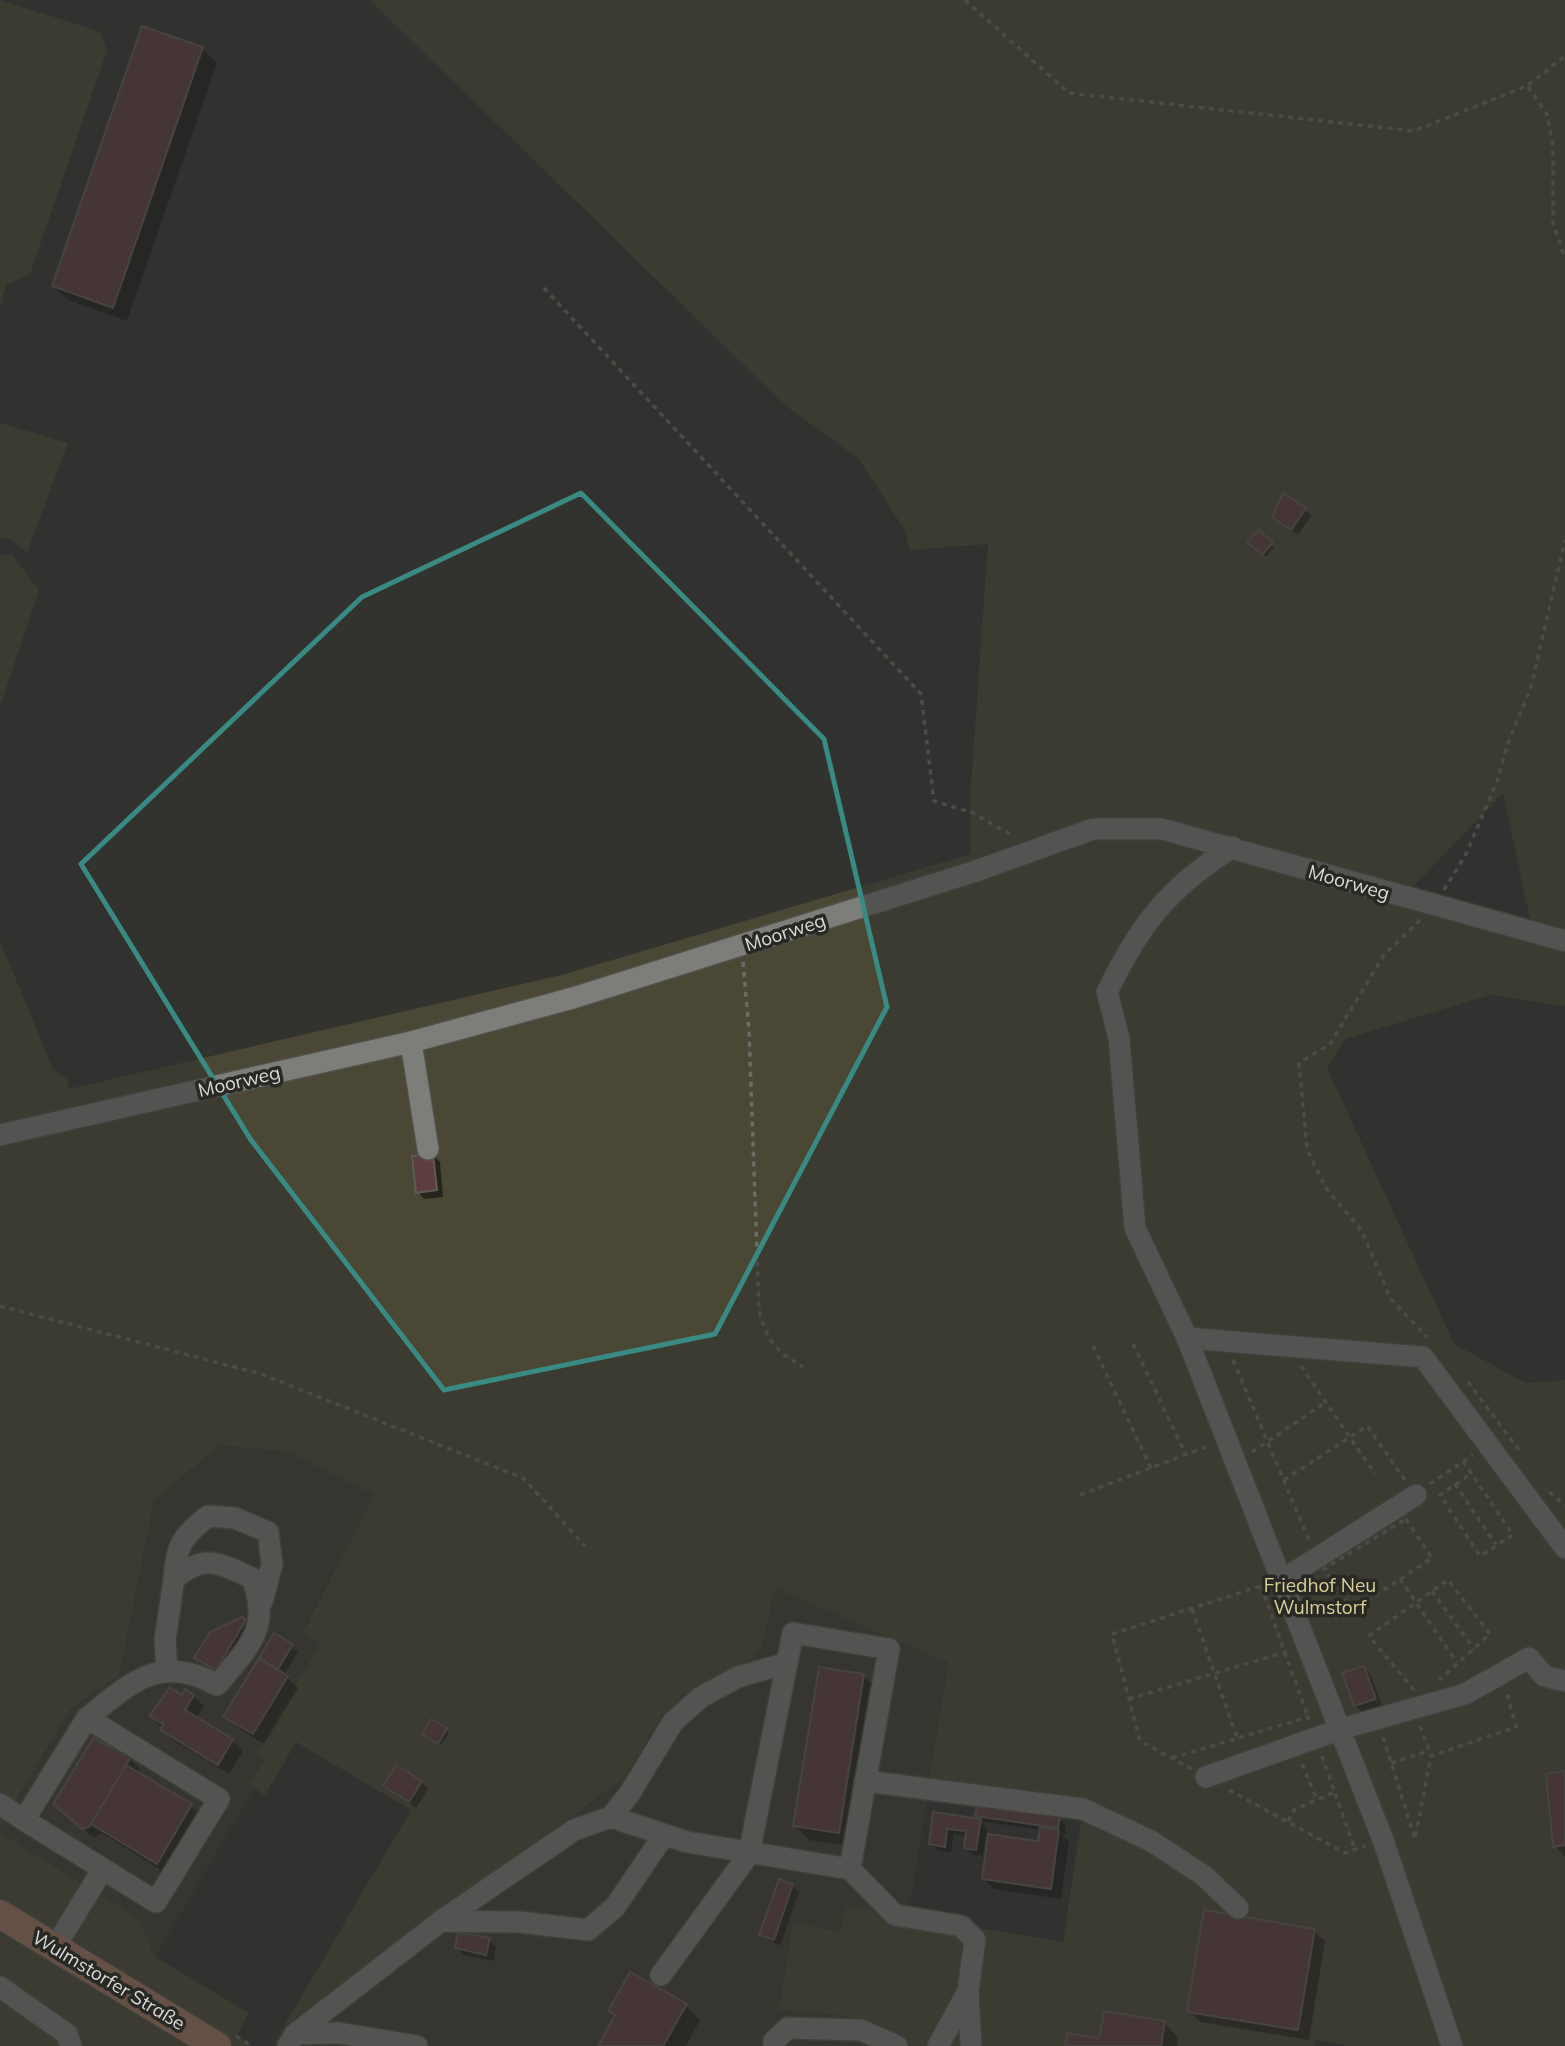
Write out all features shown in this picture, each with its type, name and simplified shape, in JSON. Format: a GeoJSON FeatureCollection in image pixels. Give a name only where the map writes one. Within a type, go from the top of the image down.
{"type":"FeatureCollection","features":[{"type":"Feature","properties":{"kind":"main road","name":"Wulmstorfer Straße"},"geometry":{"type":"LineString","coordinates":[[0,1914],[217,2046]]}},
{"type":"Feature","properties":{"kind":"street","name":"Moorweg"},"geometry":{"type":"LineString","coordinates":[[0,1135],[411,1042],[573,998],[1038,850],[1093,829],[1162,829],[1565,941]]}},
{"type":"Feature","properties":{"kind":"street"},"geometry":{"type":"LineString","coordinates":[[1233,847],[1194,871],[1163,901],[1131,947],[1107,992],[1119,1038],[1136,1228],[1187,1338],[1383,1840],[1452,2046]]}},
{"type":"Feature","properties":{"kind":"street"},"geometry":{"type":"LineString","coordinates":[[411,1042],[428,1149]]}},
{"type":"Feature","properties":{"kind":"street"},"geometry":{"type":"LineString","coordinates":[[1187,1338],[1423,1357],[1565,1548]]}},
{"type":"Feature","properties":{"kind":"street"},"geometry":{"type":"LineString","coordinates":[[1282,1580],[1416,1494]]}},
{"type":"Feature","properties":{"kind":"street"},"geometry":{"type":"LineString","coordinates":[[24,1820],[87,1718],[130,1684],[167,1669],[197,1674],[217,1685],[253,1641],[272,1564],[268,1532],[235,1518],[208,1516],[187,1533],[176,1549],[165,1640],[167,1669]]}},
{"type":"Feature","properties":{"kind":"street"},"geometry":{"type":"LineString","coordinates":[[174,1579],[190,1566],[213,1561],[252,1578],[262,1601]]}},
{"type":"Feature","properties":{"kind":"street"},"geometry":{"type":"LineString","coordinates":[[661,1975],[749,1854],[793,1633],[889,1649],[850,1869]]}},
{"type":"Feature","properties":{"kind":"street"},"geometry":{"type":"LineString","coordinates":[[1206,1777],[1421,1702],[1465,1694],[1529,1658],[1544,1676],[1565,1681]]}},
{"type":"Feature","properties":{"kind":"street"},"geometry":{"type":"LineString","coordinates":[[291,2040],[441,1921],[574,1830],[611,1816],[630,1793],[673,1721],[701,1697],[738,1677],[787,1663]]}},
{"type":"Feature","properties":{"kind":"street"},"geometry":{"type":"LineString","coordinates":[[0,1804],[156,1902],[219,1799],[87,1718]]}},
{"type":"Feature","properties":{"kind":"street"},"geometry":{"type":"LineString","coordinates":[[865,1781],[1083,1809],[1161,1848],[1203,1875],[1238,1908]]}},
{"type":"Feature","properties":{"kind":"street"},"geometry":{"type":"LineString","coordinates":[[611,1816],[664,1835],[749,1854],[850,1869],[895,1915],[961,1926],[975,1940],[968,1991],[971,2046]]}},
{"type":"Feature","properties":{"kind":"street"},"geometry":{"type":"LineString","coordinates":[[441,1921],[519,1922],[588,1930],[615,1907],[664,1835]]}},
{"type":"Feature","properties":{"kind":"street"},"geometry":{"type":"LineString","coordinates":[[55,1947],[103,1869]]}},
{"type":"Feature","properties":{"kind":"street"},"geometry":{"type":"LineString","coordinates":[[0,1987],[67,2034],[71,2046]]}},
{"type":"Feature","properties":{"kind":"street"},"geometry":{"type":"LineString","coordinates":[[937,2046],[968,1991]]}},
{"type":"Feature","properties":{"kind":"street"},"geometry":{"type":"LineString","coordinates":[[774,2046],[774,2042],[788,2028],[861,2031],[897,2046]]}},
{"type":"Feature","properties":{"kind":"street"},"geometry":{"type":"LineString","coordinates":[[291,2040],[338,2034],[417,2046]]}},
{"type":"Feature","properties":{"kind":"path"},"geometry":{"type":"LineString","coordinates":[[965,0],[1069,93],[1414,131],[1527,86],[1565,56]]}},
{"type":"Feature","properties":{"kind":"path"},"geometry":{"type":"LineString","coordinates":[[1527,86],[1547,114],[1553,146],[1553,223],[1565,258]]}},
{"type":"Feature","properties":{"kind":"path"},"geometry":{"type":"LineString","coordinates":[[544,288],[921,694],[934,801],[973,813],[1038,850]]}},
{"type":"Feature","properties":{"kind":"path"},"geometry":{"type":"LineString","coordinates":[[1428,1338],[1390,1298],[1362,1231],[1325,1187],[1307,1149],[1298,1063],[1330,1044],[1384,955],[1436,904],[1465,856],[1497,782],[1507,747],[1531,687],[1565,540]]}},
{"type":"Feature","properties":{"kind":"path"},"geometry":{"type":"LineString","coordinates":[[742,946],[750,1031],[759,1311],[767,1338],[779,1352],[803,1367]]}},
{"type":"Feature","properties":{"kind":"path"},"geometry":{"type":"LineString","coordinates":[[0,1306],[261,1374],[523,1478],[586,1546]]}},
{"type":"Feature","properties":{"kind":"path"},"geometry":{"type":"LineString","coordinates":[[1225,1341],[1317,1558]]}},
{"type":"Feature","properties":{"kind":"path"},"geometry":{"type":"LineString","coordinates":[[1133,1344],[1186,1455]]}},
{"type":"Feature","properties":{"kind":"path"},"geometry":{"type":"LineString","coordinates":[[1093,1346],[1151,1468]]}},
{"type":"Feature","properties":{"kind":"path"},"geometry":{"type":"LineString","coordinates":[[1287,1346],[1375,1474]]}},
{"type":"Feature","properties":{"kind":"path"},"geometry":{"type":"LineString","coordinates":[[1465,1379],[1527,1462]]}},
{"type":"Feature","properties":{"kind":"path"},"geometry":{"type":"LineString","coordinates":[[1236,1463],[1326,1402]]}},
{"type":"Feature","properties":{"kind":"path"},"geometry":{"type":"LineString","coordinates":[[1284,1480],[1367,1426],[1416,1494],[1478,1451]]}},
{"type":"Feature","properties":{"kind":"path"},"geometry":{"type":"LineString","coordinates":[[1080,1495],[1227,1439]]}},
{"type":"Feature","properties":{"kind":"path"},"geometry":{"type":"LineString","coordinates":[[1463,1461],[1472,1474],[1513,1535],[1480,1556],[1440,1495],[1472,1474]]}},
{"type":"Feature","properties":{"kind":"path"},"geometry":{"type":"LineString","coordinates":[[1542,1483],[1565,1505]]}},
{"type":"Feature","properties":{"kind":"path"},"geometry":{"type":"LineString","coordinates":[[1455,1485],[1496,1545]]}},
{"type":"Feature","properties":{"kind":"path"},"geometry":{"type":"LineString","coordinates":[[1406,1519],[1432,1558],[1401,1579],[1353,1610],[1324,1569],[1406,1519]]}},
{"type":"Feature","properties":{"kind":"path"},"geometry":{"type":"LineString","coordinates":[[1401,1579],[1457,1664]]}},
{"type":"Feature","properties":{"kind":"path"},"geometry":{"type":"LineString","coordinates":[[1206,1777],[1140,1741],[1112,1634],[1282,1580]]}},
{"type":"Feature","properties":{"kind":"path"},"geometry":{"type":"LineString","coordinates":[[1380,1727],[1415,1839],[1430,1754],[1416,1715],[1424,1712],[1421,1702],[1369,1636],[1448,1580],[1490,1634],[1438,1681]]}},
{"type":"Feature","properties":{"kind":"path"},"geometry":{"type":"LineString","coordinates":[[1261,1586],[1355,1850]]}},
{"type":"Feature","properties":{"kind":"path"},"geometry":{"type":"LineString","coordinates":[[1432,1591],[1474,1649]]}},
{"type":"Feature","properties":{"kind":"path"},"geometry":{"type":"LineString","coordinates":[[1192,1609],[1246,1763]]}},
{"type":"Feature","properties":{"kind":"path"},"geometry":{"type":"LineString","coordinates":[[1129,1699],[1307,1644]]}},
{"type":"Feature","properties":{"kind":"path"},"geometry":{"type":"LineString","coordinates":[[1391,1763],[1430,1754],[1516,1727],[1505,1688]]}},
{"type":"Feature","properties":{"kind":"path"},"geometry":{"type":"LineString","coordinates":[[1172,1758],[1308,1717]]}},
{"type":"Feature","properties":{"kind":"path"},"geometry":{"type":"LineString","coordinates":[[1290,1767],[1303,1763],[1317,1800]]}},
{"type":"Feature","properties":{"kind":"path"},"geometry":{"type":"LineString","coordinates":[[1238,1783],[1225,1787],[1345,1853],[1383,1840]]}},
{"type":"Feature","properties":{"kind":"path"},"geometry":{"type":"LineString","coordinates":[[1287,1822],[1295,1808],[1335,1792]]}},
{"type":"Feature","properties":{"kind":"highlighted area"},"geometry":{"type":"Polygon","coordinates":[[[581,493],[824,739],[887,1007],[715,1334],[444,1390],[251,1140],[81,864],[362,597],[581,493]]]}},
{"type":"Feature","properties":{"kind":"shaded area"},"geometry":{"type":"Polygon","coordinates":[[[220,1445],[288,1452],[375,1495],[302,1632],[320,1644],[256,1752],[265,1759],[249,1784],[254,1788],[155,1957],[138,1918],[0,1833],[0,1826],[72,1707],[119,1675],[154,1500],[220,1445]]]}},
{"type":"Feature","properties":{"kind":"shaded area"},"geometry":{"type":"Polygon","coordinates":[[[775,1588],[949,1663],[908,1918],[846,1906],[831,2014],[866,2021],[914,2046],[272,2046],[284,2026],[624,1778],[663,1714],[695,1686],[749,1663],[761,1647],[775,1588]]]}},
{"type":"Feature","properties":{"kind":"green space"},"geometry":{"type":"Polygon","coordinates":[[[0,0],[100,32],[107,50],[30,274],[6,285],[0,306],[0,0]]]}},
{"type":"Feature","properties":{"kind":"green space","name":"Friedhof Neu Wulmstorf"},"geometry":{"type":"Polygon","coordinates":[[[370,0],[1565,0],[1565,1006],[1490,995],[1345,1039],[1327,1068],[1454,1344],[1525,1383],[1565,1380],[1565,2046],[1347,2046],[1315,2039],[1313,2046],[912,2046],[866,2021],[831,2014],[779,2010],[793,1923],[840,1932],[846,1906],[1063,1942],[1083,1810],[927,1790],[949,1663],[775,1588],[761,1647],[749,1663],[695,1686],[663,1714],[624,1778],[284,2026],[411,1810],[296,1742],[265,1795],[249,1785],[265,1759],[255,1753],[320,1644],[302,1633],[375,1495],[288,1452],[220,1445],[154,1500],[119,1675],[72,1707],[0,1826],[0,941],[53,1069],[68,1080],[69,1089],[565,974],[971,854],[970,800],[988,544],[910,550],[905,530],[858,458],[786,406],[370,0]],[[1503,793],[1403,897],[1533,933],[1503,793]]]}},
{"type":"Feature","properties":{"kind":"green space"},"geometry":{"type":"Polygon","coordinates":[[[0,423],[68,443],[27,552],[8,538],[0,539],[0,423]]]}},
{"type":"Feature","properties":{"kind":"green space"},"geometry":{"type":"Polygon","coordinates":[[[11,554],[39,590],[0,706],[0,556],[11,554]]]}},
{"type":"Feature","properties":{"kind":"green space"},"geometry":{"type":"Polygon","coordinates":[[[0,1833],[138,1918],[155,1957],[249,2013],[236,2036],[253,2046],[0,2046],[0,1833]]]}},
{"type":"Feature","properties":{"kind":"building"},"geometry":{"type":"Polygon","coordinates":[[[142,26],[203,47],[113,308],[52,286],[142,26]]]}},
{"type":"Feature","properties":{"kind":"building"},"geometry":{"type":"Polygon","coordinates":[[[1283,493],[1306,508],[1291,530],[1272,517],[1283,493]]]}},
{"type":"Feature","properties":{"kind":"building"},"geometry":{"type":"Polygon","coordinates":[[[1259,530],[1273,543],[1262,555],[1247,542],[1259,530]]]}},
{"type":"Feature","properties":{"kind":"building"},"geometry":{"type":"Polygon","coordinates":[[[433,1154],[437,1190],[416,1193],[412,1156],[433,1154]]]}},
{"type":"Feature","properties":{"kind":"building"},"geometry":{"type":"Polygon","coordinates":[[[242,1617],[246,1620],[216,1670],[194,1658],[210,1632],[242,1617]]]}},
{"type":"Feature","properties":{"kind":"building"},"geometry":{"type":"Polygon","coordinates":[[[274,1633],[293,1644],[278,1669],[259,1658],[274,1633]]]}},
{"type":"Feature","properties":{"kind":"building"},"geometry":{"type":"Polygon","coordinates":[[[259,1658],[288,1676],[253,1734],[223,1717],[259,1658]]]}},
{"type":"Feature","properties":{"kind":"building"},"geometry":{"type":"Polygon","coordinates":[[[1364,1666],[1376,1699],[1354,1706],[1342,1673],[1364,1666]]]}},
{"type":"Feature","properties":{"kind":"building"},"geometry":{"type":"Polygon","coordinates":[[[819,1667],[864,1674],[839,1833],[793,1826],[819,1667]]]}},
{"type":"Feature","properties":{"kind":"building"},"geometry":{"type":"Polygon","coordinates":[[[170,1687],[182,1695],[185,1689],[194,1695],[185,1710],[233,1739],[218,1765],[160,1730],[163,1724],[149,1716],[170,1687]]]}},
{"type":"Feature","properties":{"kind":"building"},"geometry":{"type":"Polygon","coordinates":[[[431,1719],[447,1728],[438,1744],[422,1734],[431,1719]]]}},
{"type":"Feature","properties":{"kind":"building"},"geometry":{"type":"Polygon","coordinates":[[[93,1738],[131,1757],[89,1827],[82,1829],[53,1804],[93,1738]]]}},
{"type":"Feature","properties":{"kind":"building"},"geometry":{"type":"Polygon","coordinates":[[[126,1765],[192,1804],[157,1864],[91,1824],[126,1765]]]}},
{"type":"Feature","properties":{"kind":"building"},"geometry":{"type":"Polygon","coordinates":[[[396,1765],[422,1781],[409,1802],[383,1786],[396,1765]]]}},
{"type":"Feature","properties":{"kind":"building"},"geometry":{"type":"Polygon","coordinates":[[[1565,1771],[1565,1845],[1553,1847],[1546,1774],[1565,1771]]]}},
{"type":"Feature","properties":{"kind":"building"},"geometry":{"type":"Polygon","coordinates":[[[977,1806],[1060,1817],[1058,1828],[975,1816],[977,1806]]]}},
{"type":"Feature","properties":{"kind":"building"},"geometry":{"type":"Polygon","coordinates":[[[933,1812],[981,1819],[976,1850],[964,1848],[966,1831],[947,1829],[945,1847],[929,1844],[933,1812]]]}},
{"type":"Feature","properties":{"kind":"building"},"geometry":{"type":"Polygon","coordinates":[[[1040,1827],[1059,1830],[1051,1889],[982,1879],[988,1834],[1038,1841],[1040,1827]]]}},
{"type":"Feature","properties":{"kind":"building"},"geometry":{"type":"Polygon","coordinates":[[[779,1879],[793,1884],[774,1940],[759,1935],[779,1879]]]}},
{"type":"Feature","properties":{"kind":"building"},"geometry":{"type":"Polygon","coordinates":[[[1204,1910],[1315,1929],[1298,2030],[1187,2012],[1204,1910]]]}},
{"type":"Feature","properties":{"kind":"building"},"geometry":{"type":"Polygon","coordinates":[[[458,1932],[490,1938],[486,1955],[455,1948],[458,1932]]]}},
{"type":"Feature","properties":{"kind":"building"},"geometry":{"type":"Polygon","coordinates":[[[630,1972],[687,2004],[663,2046],[598,2046],[615,2015],[608,2011],[630,1972]]]}},
{"type":"Feature","properties":{"kind":"building"},"geometry":{"type":"Polygon","coordinates":[[[1104,2011],[1165,2021],[1161,2046],[1065,2046],[1067,2033],[1099,2038],[1104,2011]]]}}]}
